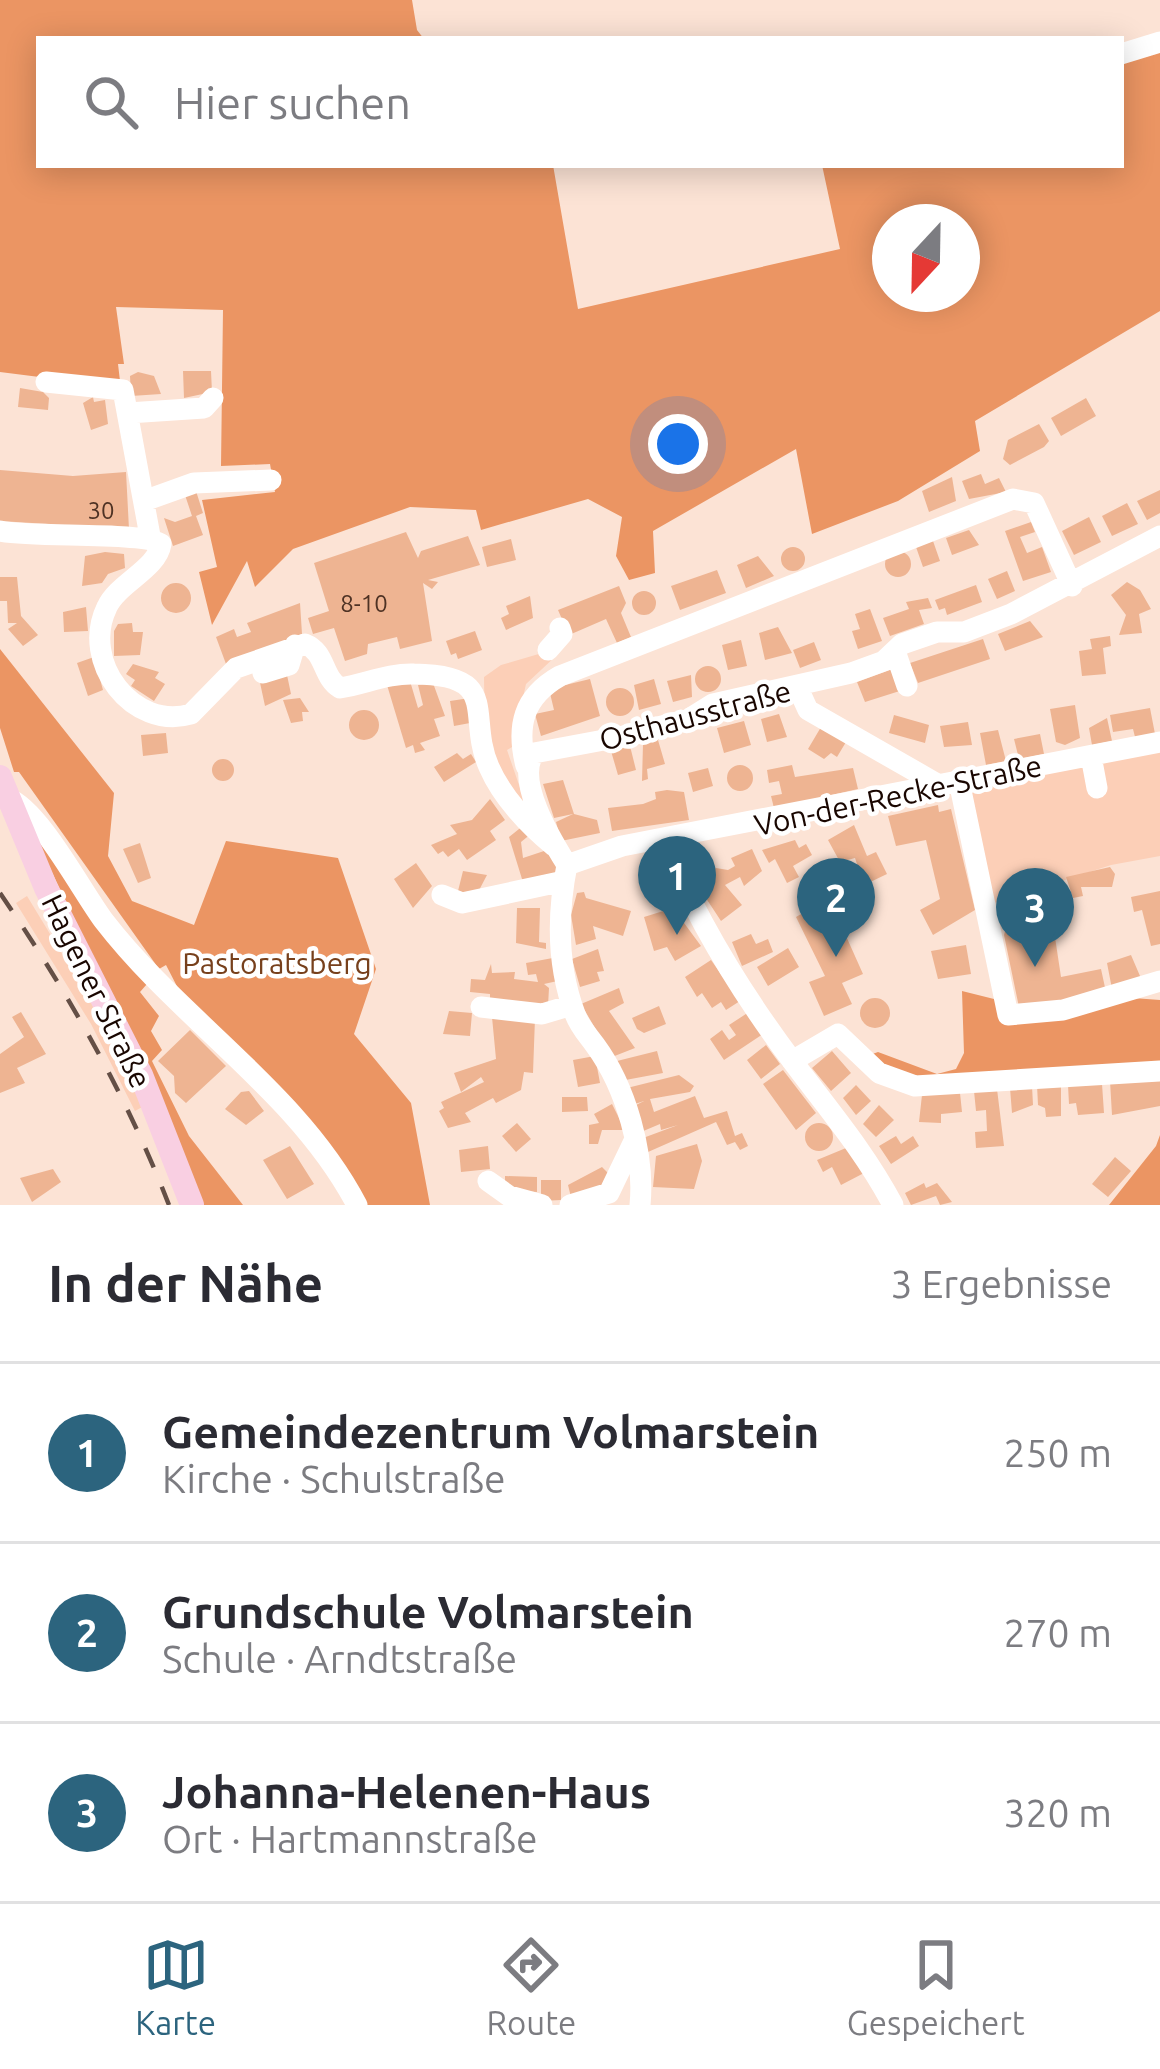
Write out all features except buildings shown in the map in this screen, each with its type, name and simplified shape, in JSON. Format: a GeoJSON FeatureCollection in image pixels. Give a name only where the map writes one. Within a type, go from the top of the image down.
{"type":"FeatureCollection","features":[{"type":"Feature","properties":{"kind":"main road","name":"Hagener Straße"},"geometry":{"type":"LineString","coordinates":[[3,787],[141,1075],[192,1205]]}},
{"type":"Feature","properties":{"kind":"street"},"geometry":{"type":"LineString","coordinates":[[1124,53],[1160,43]]}},
{"type":"Feature","properties":{"kind":"street"},"geometry":{"type":"LineString","coordinates":[[46,382],[119,387],[128,412],[150,536]]}},
{"type":"Feature","properties":{"kind":"street"},"geometry":{"type":"LineString","coordinates":[[128,412],[204,408],[213,398]]}},
{"type":"Feature","properties":{"kind":"street"},"geometry":{"type":"LineString","coordinates":[[144,501],[194,483],[271,480]]}},
{"type":"Feature","properties":{"kind":"street"},"geometry":{"type":"LineString","coordinates":[[640,1205],[635,1138],[572,1005],[560,943],[561,864],[520,742],[531,695],[560,676],[1013,499],[1034,503],[1072,586]]}},
{"type":"Feature","properties":{"kind":"street"},"geometry":{"type":"LineString","coordinates":[[0,531],[69,538],[150,536],[160,544],[159,554],[115,593],[101,624],[107,666],[134,708],[158,718],[191,715],[236,668],[292,665]]}},
{"type":"Feature","properties":{"kind":"street","name":"Osthausstraße"},"geometry":{"type":"LineString","coordinates":[[526,766],[534,753],[688,719],[713,704],[797,686],[854,682],[895,651],[937,632],[964,632],[1072,586],[1160,536]]}},
{"type":"Feature","properties":{"kind":"street"},"geometry":{"type":"LineString","coordinates":[[548,650],[562,634],[560,628]]}},
{"type":"Feature","properties":{"kind":"street"},"geometry":{"type":"LineString","coordinates":[[263,673],[317,651],[335,686]]}},
{"type":"Feature","properties":{"kind":"street"},"geometry":{"type":"LineString","coordinates":[[895,651],[907,686]]}},
{"type":"Feature","properties":{"kind":"street"},"geometry":{"type":"LineString","coordinates":[[335,686],[343,674],[364,667]]}},
{"type":"Feature","properties":{"kind":"street"},"geometry":{"type":"LineString","coordinates":[[335,686],[412,674],[468,687],[480,700],[489,768],[561,864]]}},
{"type":"Feature","properties":{"kind":"street"},"geometry":{"type":"LineString","coordinates":[[797,686],[808,710],[949,783],[1008,1015],[1029,1017],[1154,989]]}},
{"type":"Feature","properties":{"kind":"street","name":"Von-der-Recke-Straße"},"geometry":{"type":"LineString","coordinates":[[442,895],[462,903],[578,858],[1160,742]]}},
{"type":"Feature","properties":{"kind":"street"},"geometry":{"type":"LineString","coordinates":[[1091,756],[1097,788]]}},
{"type":"Feature","properties":{"kind":"street"},"geometry":{"type":"LineString","coordinates":[[3,787],[27,812],[108,925],[303,1127],[357,1205]]}},
{"type":"Feature","properties":{"kind":"street"},"geometry":{"type":"LineString","coordinates":[[663,839],[708,928],[792,1061],[855,1137],[893,1205]]}},
{"type":"Feature","properties":{"kind":"street"},"geometry":{"type":"LineString","coordinates":[[481,1007],[542,1014],[572,1005]]}},
{"type":"Feature","properties":{"kind":"street"},"geometry":{"type":"LineString","coordinates":[[792,1061],[838,1034],[879,1073],[915,1086],[1160,1071]]}},
{"type":"Feature","properties":{"kind":"street"},"geometry":{"type":"LineString","coordinates":[[570,1205],[609,1192],[635,1138]]}},
{"type":"Feature","properties":{"kind":"street"},"geometry":{"type":"LineString","coordinates":[[488,1181],[509,1196],[542,1205]]}},
{"type":"Feature","properties":{"kind":"shaded area"},"geometry":{"type":"Polygon","coordinates":[[[549,651],[557,655],[526,684],[512,747],[507,750],[529,814],[507,783],[493,750],[484,677],[501,665],[549,651]]]}},
{"type":"Feature","properties":{"kind":"shaded area"},"geometry":{"type":"Polygon","coordinates":[[[1160,749],[1160,856],[1111,865],[991,904],[969,790],[1160,749]]]}},
{"type":"Feature","properties":{"kind":"shaded area"},"geometry":{"type":"Polygon","coordinates":[[[27,896],[98,1013],[144,1106],[135,1111],[91,1024],[16,903],[27,896]]]}},
{"type":"Feature","properties":{"kind":"green space"},"geometry":{"type":"Polygon","coordinates":[[[0,0],[412,0],[422,36],[36,36],[36,168],[554,168],[578,309],[840,249],[823,168],[1124,168],[1124,51],[1160,37],[1160,311],[975,421],[980,451],[898,501],[812,534],[796,449],[653,531],[655,573],[629,580],[616,556],[622,517],[588,499],[481,530],[476,510],[410,507],[293,549],[255,587],[247,561],[212,625],[199,572],[217,567],[202,500],[275,492],[270,464],[221,466],[223,310],[116,307],[124,364],[118,364],[120,381],[79,382],[0,372],[0,0]]]}},
{"type":"Feature","properties":{"kind":"green space","name":"Pastoratsberg"},"geometry":{"type":"Polygon","coordinates":[[[0,649],[114,793],[108,856],[132,901],[194,925],[226,841],[338,858],[376,969],[354,1034],[411,1103],[430,1205],[365,1205],[183,998],[166,965],[159,969],[19,772],[14,772],[0,728],[0,649]]]}},
{"type":"Feature","properties":{"kind":"green space"},"geometry":{"type":"Polygon","coordinates":[[[33,832],[147,984],[140,992],[159,1016],[151,1031],[162,1050],[152,1061],[189,1136],[243,1205],[197,1205],[149,1078],[33,832]]]}},
{"type":"Feature","properties":{"kind":"green space"},"geometry":{"type":"Polygon","coordinates":[[[962,991],[998,1000],[1007,1021],[1133,998],[1160,1000],[1160,1065],[919,1081],[867,1056],[878,1052],[937,1074],[956,1069],[964,1053],[962,991]]]}},
{"type":"Feature","properties":{"kind":"green space"},"geometry":{"type":"Polygon","coordinates":[[[1160,1135],[1160,1205],[1109,1205],[1156,1146],[1160,1135]]]}},
{"type":"Feature","properties":{"kind":"railway"},"geometry":{"type":"LineString","coordinates":[[0,893],[94,1044],[169,1205]]}},
{"type":"Feature","properties":{"kind":"place","name":"Gemeindezentrum Volmarstein"},"geometry":{"type":"Point","coordinates":[677,935]}},
{"type":"Feature","properties":{"kind":"place","name":"Grundschule Volmarstein"},"geometry":{"type":"Point","coordinates":[836,957]}},
{"type":"Feature","properties":{"kind":"place","name":"Johanna-Helenen-Haus"},"geometry":{"type":"Point","coordinates":[1035,967]}}]}
